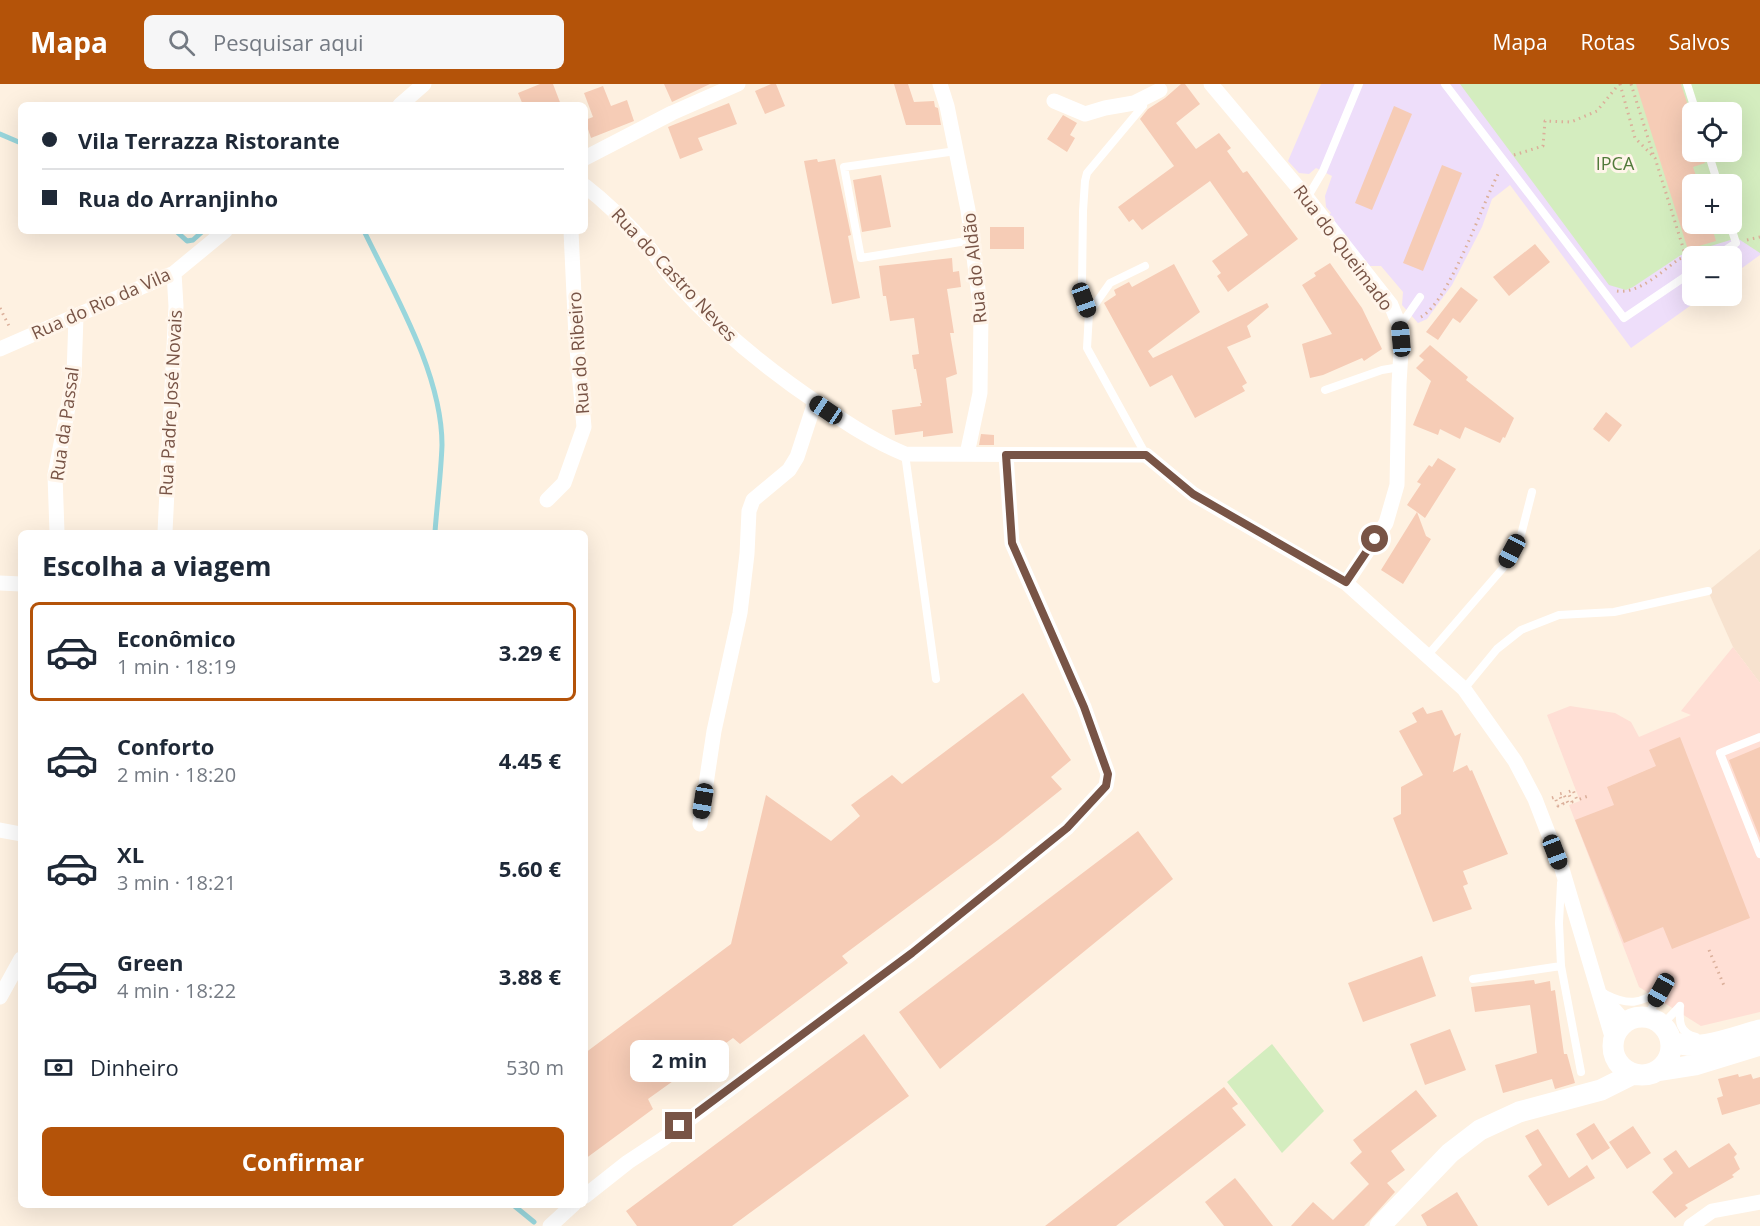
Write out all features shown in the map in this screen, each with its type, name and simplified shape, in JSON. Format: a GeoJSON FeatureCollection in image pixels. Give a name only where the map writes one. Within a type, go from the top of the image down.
{"type":"FeatureCollection","features":[{"type":"Feature","properties":{"kind":"main road"},"geometry":{"type":"LineString","coordinates":[[1582,1095],[1602,1074],[1608,1064],[1616,1031],[1625,1022],[1637,1017],[1660,1028],[1679,1045],[1700,1046],[1760,1028]]}},
{"type":"Feature","properties":{"kind":"main road"},"geometry":{"type":"LineString","coordinates":[[1657,1071],[1668,1059],[1660,1028]]}},
{"type":"Feature","properties":{"kind":"main road"},"geometry":{"type":"LineString","coordinates":[[1613,1045],[1620,1065],[1633,1074],[1647,1075],[1657,1071],[1695,1065],[1760,1045]]}},
{"type":"Feature","properties":{"kind":"main road"},"geometry":{"type":"LineString","coordinates":[[1380,1226],[1450,1153],[1480,1130],[1519,1112],[1601,1090],[1633,1074]]}},
{"type":"Feature","properties":{"kind":"street"},"geometry":{"type":"LineString","coordinates":[[403,102],[424,84]]}},
{"type":"Feature","properties":{"kind":"street"},"geometry":{"type":"LineString","coordinates":[[588,156],[672,113],[738,84]]}},
{"type":"Feature","properties":{"kind":"street","name":"Rua do Aldão"},"geometry":{"type":"LineString","coordinates":[[940,84],[947,106],[973,240],[981,313],[980,393],[967,454]]}},
{"type":"Feature","properties":{"kind":"street","name":"Rua do Queimado"},"geometry":{"type":"LineString","coordinates":[[1211,84],[1307,198],[1391,305],[1400,327],[1398,485],[1386,523],[1346,582]]}},
{"type":"Feature","properties":{"kind":"street"},"geometry":{"type":"LineString","coordinates":[[1054,101],[1085,114],[1134,103],[1165,87]]}},
{"type":"Feature","properties":{"kind":"street"},"geometry":{"type":"LineString","coordinates":[[1143,106],[1165,87]]}},
{"type":"Feature","properties":{"kind":"street","name":"Rua do Castro Neves"},"geometry":{"type":"LineString","coordinates":[[588,188],[611,207],[645,243],[674,280],[746,351],[815,402],[878,443],[905,454],[1146,455]]}},
{"type":"Feature","properties":{"kind":"street","name":"Rua do Rio da Vila"},"geometry":{"type":"LineString","coordinates":[[0,349],[174,273],[221,234]]}},
{"type":"Feature","properties":{"kind":"street","name":"Rua do Ribeiro"},"geometry":{"type":"LineString","coordinates":[[547,500],[564,483],[584,428],[576,338],[572,234]]}},
{"type":"Feature","properties":{"kind":"street","name":"Rua Padre José Novais"},"geometry":{"type":"LineString","coordinates":[[165,530],[176,306],[174,273]]}},
{"type":"Feature","properties":{"kind":"street","name":"Rua da Passal"},"geometry":{"type":"LineString","coordinates":[[57,530],[56,475],[74,376],[76,316]]}},
{"type":"Feature","properties":{"kind":"street"},"geometry":{"type":"LineString","coordinates":[[700,824],[714,731],[740,613],[749,511],[753,500],[789,470],[797,457],[815,402]]}},
{"type":"Feature","properties":{"kind":"street"},"geometry":{"type":"LineString","coordinates":[[588,1194],[628,1161],[688,1120],[912,953],[1067,828],[1106,786],[1108,774],[1084,707],[1012,543],[1006,455]]}},
{"type":"Feature","properties":{"kind":"street"},"geometry":{"type":"LineString","coordinates":[[1146,455],[1193,494],[1346,582],[1464,689],[1515,761],[1536,800],[1562,869],[1613,1045]]}},
{"type":"Feature","properties":{"kind":"street"},"geometry":{"type":"LineString","coordinates":[[0,583],[18,584]]}},
{"type":"Feature","properties":{"kind":"street"},"geometry":{"type":"LineString","coordinates":[[0,830],[18,833]]}},
{"type":"Feature","properties":{"kind":"street"},"geometry":{"type":"LineString","coordinates":[[0,997],[18,964]]}},
{"type":"Feature","properties":{"kind":"street"},"geometry":{"type":"LineString","coordinates":[[1598,990],[1625,1022]]}},
{"type":"Feature","properties":{"kind":"street"},"geometry":{"type":"LineString","coordinates":[[1691,1226],[1712,1211],[1760,1202]]}},
{"type":"Feature","properties":{"kind":"street"},"geometry":{"type":"LineString","coordinates":[[550,1226],[570,1208]]}},
{"type":"Feature","properties":{"kind":"lane"},"geometry":{"type":"LineString","coordinates":[[1307,198],[1323,171],[1359,84]]}},
{"type":"Feature","properties":{"kind":"lane"},"geometry":{"type":"LineString","coordinates":[[1445,84],[1624,318],[1682,279]]}},
{"type":"Feature","properties":{"kind":"lane"},"geometry":{"type":"LineString","coordinates":[[1687,84],[1693,102]]}},
{"type":"Feature","properties":{"kind":"lane"},"geometry":{"type":"LineString","coordinates":[[1143,106],[1094,164],[1085,181],[1082,284],[1084,300],[1089,313],[1087,348],[1146,455]]}},
{"type":"Feature","properties":{"kind":"lane"},"geometry":{"type":"LineString","coordinates":[[956,151],[844,167],[861,258],[973,240]]}},
{"type":"Feature","properties":{"kind":"lane"},"geometry":{"type":"LineString","coordinates":[[1731,246],[1736,243],[1733,234]]}},
{"type":"Feature","properties":{"kind":"lane"},"geometry":{"type":"LineString","coordinates":[[1089,313],[1110,283],[1145,266]]}},
{"type":"Feature","properties":{"kind":"lane"},"geometry":{"type":"LineString","coordinates":[[1400,327],[1420,297]]}},
{"type":"Feature","properties":{"kind":"lane"},"geometry":{"type":"LineString","coordinates":[[1325,390],[1382,370],[1400,367]]}},
{"type":"Feature","properties":{"kind":"lane"},"geometry":{"type":"LineString","coordinates":[[905,454],[936,679]]}},
{"type":"Feature","properties":{"kind":"lane"},"geometry":{"type":"LineString","coordinates":[[1427,656],[1503,568],[1521,535],[1532,492]]}},
{"type":"Feature","properties":{"kind":"lane"},"geometry":{"type":"LineString","coordinates":[[1464,689],[1497,649],[1521,630],[1559,615],[1614,612],[1708,591]]}},
{"type":"Feature","properties":{"kind":"lane"},"geometry":{"type":"LineString","coordinates":[[1760,736],[1720,753],[1760,854]]}},
{"type":"Feature","properties":{"kind":"lane"},"geometry":{"type":"LineString","coordinates":[[1562,869],[1559,923],[1561,966],[1581,1072]]}},
{"type":"Feature","properties":{"kind":"lane"},"geometry":{"type":"LineString","coordinates":[[1473,979],[1561,966]]}},
{"type":"Feature","properties":{"kind":"lane"},"geometry":{"type":"LineString","coordinates":[[1598,990],[1617,1000],[1630,1003],[1642,1001],[1661,990],[1660,1028]]}},
{"type":"Feature","properties":{"kind":"lane"},"geometry":{"type":"LineString","coordinates":[[1660,1028],[1680,1006],[1680,1025],[1684,1032],[1694,1038],[1760,1028]]}},
{"type":"Feature","properties":{"kind":"path"},"geometry":{"type":"LineString","coordinates":[[1512,156],[1543,146],[1545,122],[1571,122],[1597,111],[1619,84]]}},
{"type":"Feature","properties":{"kind":"path"},"geometry":{"type":"LineString","coordinates":[[1619,84],[1635,138],[1655,158]]}},
{"type":"Feature","properties":{"kind":"path"},"geometry":{"type":"LineString","coordinates":[[1630,84],[1683,246]]}},
{"type":"Feature","properties":{"kind":"path"},"geometry":{"type":"LineString","coordinates":[[1409,313],[1420,318],[1426,315],[1441,296],[1468,243],[1501,168]]}},
{"type":"Feature","properties":{"kind":"path"},"geometry":{"type":"LineString","coordinates":[[1725,246],[1736,243]]}},
{"type":"Feature","properties":{"kind":"path"},"geometry":{"type":"LineString","coordinates":[[1616,291],[1635,290],[1682,258]]}},
{"type":"Feature","properties":{"kind":"path"},"geometry":{"type":"LineString","coordinates":[[0,308],[16,342]]}},
{"type":"Feature","properties":{"kind":"path"},"geometry":{"type":"LineString","coordinates":[[1555,797],[1558,806],[1563,804],[1559,794],[1563,793],[1568,803],[1572,802],[1568,792],[1573,790],[1577,800],[1591,795]]}},
{"type":"Feature","properties":{"kind":"path"},"geometry":{"type":"LineString","coordinates":[[1709,950],[1725,988]]}},
{"type":"Feature","properties":{"kind":"shaded area"},"geometry":{"type":"Polygon","coordinates":[[[1321,84],[1760,84],[1760,255],[1742,268],[1742,246],[1682,246],[1682,306],[1690,306],[1631,348],[1510,185],[1492,199],[1482,227],[1452,285],[1427,319],[1418,323],[1402,305],[1403,292],[1381,266],[1370,266],[1327,217],[1331,213],[1326,207],[1325,196],[1332,176],[1316,168],[1309,174],[1299,173],[1288,161],[1321,84]]]}},
{"type":"Feature","properties":{"kind":"shaded area"},"geometry":{"type":"Polygon","coordinates":[[[1760,549],[1760,683],[1733,647],[1708,591],[1760,549]]]}},
{"type":"Feature","properties":{"kind":"shaded area"},"geometry":{"type":"Polygon","coordinates":[[[1733,647],[1760,683],[1760,1012],[1701,1026],[1639,987],[1569,805],[1580,801],[1547,715],[1570,706],[1615,713],[1631,722],[1639,737],[1691,715],[1681,711],[1733,647]]]}},
{"type":"Feature","properties":{"kind":"green space","name":"IPCA"},"geometry":{"type":"Polygon","coordinates":[[[1460,84],[1760,84],[1760,253],[1737,238],[1711,246],[1682,246],[1682,255],[1626,290],[1609,285],[1460,84]]]}},
{"type":"Feature","properties":{"kind":"green space"},"geometry":{"type":"Polygon","coordinates":[[[1272,1044],[1324,1111],[1282,1153],[1227,1082],[1272,1044]]]}},
{"type":"Feature","properties":{"kind":"building"},"geometry":{"type":"Polygon","coordinates":[[[540,84],[553,84],[560,102],[522,102],[518,93],[540,84]]]}},
{"type":"Feature","properties":{"kind":"building"},"geometry":{"type":"Polygon","coordinates":[[[664,84],[710,84],[672,102],[664,84]]]}},
{"type":"Feature","properties":{"kind":"building"},"geometry":{"type":"Polygon","coordinates":[[[776,84],[785,106],[765,114],[755,91],[776,84]]]}},
{"type":"Feature","properties":{"kind":"building"},"geometry":{"type":"Polygon","coordinates":[[[894,84],[908,84],[914,102],[934,101],[935,107],[938,108],[941,125],[906,125],[894,84]]]}},
{"type":"Feature","properties":{"kind":"building"},"geometry":{"type":"Polygon","coordinates":[[[1181,84],[1185,84],[1200,104],[1176,123],[1196,149],[1219,133],[1231,148],[1227,151],[1243,173],[1247,171],[1298,239],[1228,292],[1217,276],[1221,273],[1212,261],[1248,235],[1210,181],[1142,230],[1133,219],[1129,222],[1118,207],[1174,166],[1140,119],[1148,109],[1181,84]]]}},
{"type":"Feature","properties":{"kind":"building"},"geometry":{"type":"Polygon","coordinates":[[[1636,84],[1681,84],[1687,102],[1682,102],[1682,162],[1705,163],[1693,167],[1695,174],[1682,174],[1682,231],[1636,84]]]}},
{"type":"Feature","properties":{"kind":"building"},"geometry":{"type":"Polygon","coordinates":[[[603,86],[611,106],[627,100],[634,121],[591,138],[588,119],[593,117],[584,93],[603,86]]]}},
{"type":"Feature","properties":{"kind":"building"},"geometry":{"type":"Polygon","coordinates":[[[729,103],[737,124],[698,138],[703,150],[680,159],[668,127],[729,103]]]}},
{"type":"Feature","properties":{"kind":"building"},"geometry":{"type":"Polygon","coordinates":[[[1394,106],[1412,114],[1372,210],[1355,203],[1394,106]]]}},
{"type":"Feature","properties":{"kind":"building"},"geometry":{"type":"Polygon","coordinates":[[[1063,115],[1077,123],[1070,135],[1075,138],[1067,152],[1047,139],[1063,115]]]}},
{"type":"Feature","properties":{"kind":"building"},"geometry":{"type":"Polygon","coordinates":[[[817,159],[818,162],[835,159],[851,235],[848,236],[860,298],[832,304],[804,161],[817,159]]]}},
{"type":"Feature","properties":{"kind":"building"},"geometry":{"type":"Polygon","coordinates":[[[1442,165],[1462,173],[1423,271],[1403,263],[1442,165]]]}},
{"type":"Feature","properties":{"kind":"building"},"geometry":{"type":"Polygon","coordinates":[[[881,175],[891,227],[862,232],[853,180],[881,175]]]}},
{"type":"Feature","properties":{"kind":"building"},"geometry":{"type":"Polygon","coordinates":[[[990,227],[1024,227],[1024,249],[990,249],[990,227]]]}},
{"type":"Feature","properties":{"kind":"building"},"geometry":{"type":"Polygon","coordinates":[[[1683,234],[1714,234],[1716,241],[1699,246],[1687,246],[1683,234]]]}},
{"type":"Feature","properties":{"kind":"building"},"geometry":{"type":"Polygon","coordinates":[[[1535,244],[1550,262],[1509,296],[1493,277],[1535,244]]]}},
{"type":"Feature","properties":{"kind":"building"},"geometry":{"type":"Polygon","coordinates":[[[952,258],[953,272],[959,271],[961,287],[947,289],[954,333],[950,333],[957,374],[946,378],[953,433],[923,437],[923,431],[895,435],[892,410],[921,406],[920,403],[922,403],[912,355],[919,354],[914,318],[890,321],[886,296],[883,296],[879,266],[952,258]]]}},
{"type":"Feature","properties":{"kind":"building"},"geometry":{"type":"Polygon","coordinates":[[[1330,263],[1362,308],[1382,349],[1364,361],[1362,358],[1323,375],[1310,378],[1302,344],[1332,334],[1302,285],[1316,276],[1314,273],[1330,263]]]}},
{"type":"Feature","properties":{"kind":"building"},"geometry":{"type":"Polygon","coordinates":[[[1174,264],[1200,312],[1148,351],[1153,358],[1267,303],[1269,307],[1247,326],[1251,337],[1227,347],[1247,383],[1242,386],[1245,391],[1195,418],[1172,375],[1150,387],[1104,303],[1116,295],[1114,290],[1129,282],[1132,287],[1174,264]]]}},
{"type":"Feature","properties":{"kind":"building"},"geometry":{"type":"Polygon","coordinates":[[[1461,287],[1478,300],[1460,323],[1453,318],[1438,340],[1426,332],[1461,287]]]}},
{"type":"Feature","properties":{"kind":"building"},"geometry":{"type":"Polygon","coordinates":[[[1430,345],[1468,377],[1466,380],[1514,418],[1505,438],[1503,437],[1500,443],[1465,427],[1460,439],[1440,429],[1438,435],[1413,425],[1431,381],[1416,368],[1424,360],[1419,356],[1430,345]]]}},
{"type":"Feature","properties":{"kind":"building"},"geometry":{"type":"Polygon","coordinates":[[[1606,412],[1622,425],[1609,442],[1593,429],[1606,412]]]}},
{"type":"Feature","properties":{"kind":"building"},"geometry":{"type":"Polygon","coordinates":[[[981,434],[994,435],[994,445],[979,445],[981,434]]]}},
{"type":"Feature","properties":{"kind":"building"},"geometry":{"type":"Polygon","coordinates":[[[1438,458],[1456,469],[1425,518],[1407,505],[1421,484],[1417,482],[1429,465],[1432,467],[1438,458]]]}},
{"type":"Feature","properties":{"kind":"building"},"geometry":{"type":"Polygon","coordinates":[[[1417,512],[1426,536],[1431,539],[1403,584],[1381,570],[1417,512]]]}},
{"type":"Feature","properties":{"kind":"building"},"geometry":{"type":"Polygon","coordinates":[[[1023,693],[1071,760],[1051,777],[1062,789],[998,840],[842,956],[848,963],[740,1044],[733,1038],[648,1099],[653,1109],[588,1157],[588,1051],[731,944],[766,795],[831,841],[860,816],[851,805],[892,775],[902,784],[1023,693]]]}},
{"type":"Feature","properties":{"kind":"building"},"geometry":{"type":"Polygon","coordinates":[[[1423,707],[1427,714],[1442,710],[1455,736],[1461,733],[1453,772],[1467,765],[1470,771],[1472,770],[1508,854],[1463,871],[1468,884],[1463,886],[1472,909],[1433,922],[1393,818],[1401,814],[1401,787],[1423,775],[1399,731],[1417,722],[1412,713],[1423,707]]]}},
{"type":"Feature","properties":{"kind":"building"},"geometry":{"type":"Polygon","coordinates":[[[1680,737],[1750,918],[1672,949],[1663,927],[1624,943],[1575,820],[1614,805],[1607,787],[1656,766],[1649,750],[1680,737]]]}},
{"type":"Feature","properties":{"kind":"building"},"geometry":{"type":"Polygon","coordinates":[[[1760,747],[1760,838],[1729,760],[1760,747]]]}},
{"type":"Feature","properties":{"kind":"building"},"geometry":{"type":"Polygon","coordinates":[[[1138,831],[1173,879],[940,1069],[899,1012],[1138,831]]]}},
{"type":"Feature","properties":{"kind":"building"},"geometry":{"type":"Polygon","coordinates":[[[1422,956],[1436,996],[1363,1022],[1348,983],[1422,956]]]}},
{"type":"Feature","properties":{"kind":"building"},"geometry":{"type":"Polygon","coordinates":[[[1534,980],[1535,984],[1550,981],[1551,991],[1555,990],[1564,1054],[1567,1054],[1575,1083],[1555,1089],[1552,1079],[1503,1093],[1495,1065],[1537,1053],[1530,1005],[1475,1012],[1471,987],[1534,980]]]}},
{"type":"Feature","properties":{"kind":"building"},"geometry":{"type":"Polygon","coordinates":[[[1450,1029],[1466,1070],[1425,1085],[1410,1044],[1450,1029]]]}},
{"type":"Feature","properties":{"kind":"building"},"geometry":{"type":"Polygon","coordinates":[[[864,1034],[909,1096],[732,1226],[637,1226],[626,1211],[864,1034]]]}},
{"type":"Feature","properties":{"kind":"building"},"geometry":{"type":"Polygon","coordinates":[[[1738,1074],[1739,1077],[1751,1074],[1753,1079],[1760,1077],[1760,1104],[1722,1115],[1717,1098],[1723,1096],[1718,1079],[1738,1074]]]}},
{"type":"Feature","properties":{"kind":"building"},"geometry":{"type":"Polygon","coordinates":[[[1224,1087],[1238,1104],[1232,1108],[1246,1125],[1116,1226],[1045,1226],[1224,1087]]]}},
{"type":"Feature","properties":{"kind":"building"},"geometry":{"type":"Polygon","coordinates":[[[1416,1090],[1437,1116],[1391,1151],[1405,1170],[1387,1183],[1395,1192],[1369,1221],[1364,1226],[1291,1226],[1313,1202],[1333,1220],[1369,1184],[1350,1163],[1362,1152],[1353,1140],[1416,1090]]]}},
{"type":"Feature","properties":{"kind":"building"},"geometry":{"type":"Polygon","coordinates":[[[1594,1123],[1610,1148],[1592,1160],[1576,1134],[1594,1123]]]}},
{"type":"Feature","properties":{"kind":"building"},"geometry":{"type":"Polygon","coordinates":[[[1633,1126],[1651,1153],[1627,1169],[1609,1142],[1633,1126]]]}},
{"type":"Feature","properties":{"kind":"building"},"geometry":{"type":"Polygon","coordinates":[[[1538,1129],[1569,1178],[1587,1165],[1595,1178],[1548,1206],[1528,1176],[1542,1165],[1525,1136],[1538,1129]]]}},
{"type":"Feature","properties":{"kind":"building"},"geometry":{"type":"Polygon","coordinates":[[[1729,1143],[1737,1154],[1734,1157],[1740,1169],[1732,1175],[1734,1177],[1685,1205],[1688,1208],[1675,1218],[1652,1192],[1673,1173],[1663,1159],[1676,1150],[1689,1168],[1729,1143]]]}},
{"type":"Feature","properties":{"kind":"building"},"geometry":{"type":"Polygon","coordinates":[[[1235,1178],[1273,1226],[1224,1226],[1205,1202],[1235,1178]]]}},
{"type":"Feature","properties":{"kind":"building"},"geometry":{"type":"Polygon","coordinates":[[[1457,1192],[1478,1226],[1427,1226],[1421,1215],[1457,1192]]]}},
{"type":"Feature","properties":{"kind":"waterway"},"geometry":{"type":"LineString","coordinates":[[0,134],[18,142]]}},
{"type":"Feature","properties":{"kind":"waterway"},"geometry":{"type":"LineString","coordinates":[[179,234],[187,241],[193,240],[200,234]]}},
{"type":"Feature","properties":{"kind":"waterway"},"geometry":{"type":"LineString","coordinates":[[365,234],[415,335],[434,391],[440,418],[442,445],[435,530]]}},
{"type":"Feature","properties":{"kind":"waterway"},"geometry":{"type":"LineString","coordinates":[[517,1208],[534,1222]]}},
{"type":"Feature","properties":{"kind":"route"},"geometry":{"type":"LineString","coordinates":[[679,1126],[912,953],[1067,828],[1106,786],[1108,774],[1106,765],[1084,707],[1020,566],[1012,543],[1006,455],[1146,455],[1193,494],[1346,582],[1375,539]]}}]}
